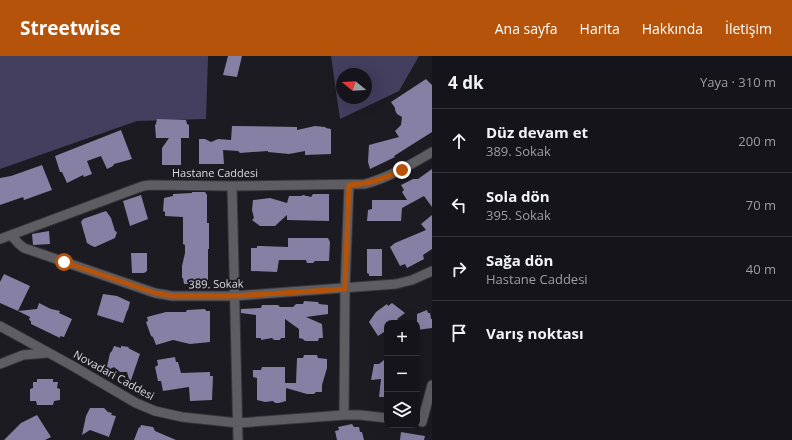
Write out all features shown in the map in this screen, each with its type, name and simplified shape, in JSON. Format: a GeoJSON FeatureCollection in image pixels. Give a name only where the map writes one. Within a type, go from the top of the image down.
{"type":"FeatureCollection","features":[{"type":"Feature","properties":{"kind":"street","name":"Hastane Caddesi"},"geometry":{"type":"LineString","coordinates":[[0,239],[143,186],[365,184],[382,179],[402,170],[432,152]]}},
{"type":"Feature","properties":{"kind":"street"},"geometry":{"type":"LineString","coordinates":[[344,415],[345,289],[349,185]]}},
{"type":"Feature","properties":{"kind":"street"},"geometry":{"type":"LineString","coordinates":[[232,186],[238,440]]}},
{"type":"Feature","properties":{"kind":"street","name":"389. Sokak"},"geometry":{"type":"LineString","coordinates":[[11,236],[24,248],[155,293],[172,296],[234,296],[345,289],[396,284],[412,280],[432,271]]}},
{"type":"Feature","properties":{"kind":"street","name":"Novadari Caddesi"},"geometry":{"type":"LineString","coordinates":[[0,326],[136,402],[155,411],[182,417],[238,423],[344,415],[384,418]]}},
{"type":"Feature","properties":{"kind":"street"},"geometry":{"type":"LineString","coordinates":[[0,364],[24,355],[48,353]]}},
{"type":"Feature","properties":{"kind":"street"},"geometry":{"type":"LineString","coordinates":[[432,385],[420,422],[432,423]]}},
{"type":"Feature","properties":{"kind":"shaded area"},"geometry":{"type":"Polygon","coordinates":[[[0,56],[208,56],[206,119],[137,121],[0,169],[0,56]]]}},
{"type":"Feature","properties":{"kind":"shaded area"},"geometry":{"type":"Polygon","coordinates":[[[331,56],[419,56],[399,91],[372,104],[372,68],[336,68],[336,91],[331,56]]]}},
{"type":"Feature","properties":{"kind":"shaded area"},"geometry":{"type":"Polygon","coordinates":[[[338,104],[372,104],[340,119],[338,104]]]}},
{"type":"Feature","properties":{"kind":"building"},"geometry":{"type":"Polygon","coordinates":[[[228,56],[242,56],[237,77],[223,75],[228,56]]]}},
{"type":"Feature","properties":{"kind":"building"},"geometry":{"type":"Polygon","coordinates":[[[426,79],[432,85],[432,132],[394,156],[395,157],[370,169],[368,162],[369,145],[399,137],[395,131],[401,125],[402,117],[397,114],[391,102],[426,79]]]}},
{"type":"Feature","properties":{"kind":"building"},"geometry":{"type":"Polygon","coordinates":[[[157,119],[186,120],[187,124],[189,125],[189,138],[181,138],[181,165],[162,165],[162,148],[169,138],[156,138],[155,125],[157,119]]]}},
{"type":"Feature","properties":{"kind":"building"},"geometry":{"type":"Polygon","coordinates":[[[232,126],[297,127],[297,130],[315,126],[325,127],[331,129],[331,154],[305,155],[305,151],[289,154],[268,151],[240,153],[238,151],[223,150],[224,164],[199,164],[199,139],[205,139],[211,142],[218,139],[231,140],[232,126]]]}},
{"type":"Feature","properties":{"kind":"building"},"geometry":{"type":"Polygon","coordinates":[[[121,130],[132,159],[114,164],[107,169],[101,156],[87,161],[92,174],[84,177],[83,175],[67,183],[62,172],[60,172],[55,156],[121,130]]]}},
{"type":"Feature","properties":{"kind":"building"},"geometry":{"type":"Polygon","coordinates":[[[42,165],[52,190],[24,200],[23,197],[0,205],[0,178],[11,176],[42,165]]]}},
{"type":"Feature","properties":{"kind":"building"},"geometry":{"type":"Polygon","coordinates":[[[432,169],[432,207],[424,196],[402,208],[401,221],[367,221],[368,210],[372,209],[372,200],[407,200],[402,192],[404,190],[401,185],[413,179],[418,179],[432,169]]]}},
{"type":"Feature","properties":{"kind":"building"},"geometry":{"type":"Polygon","coordinates":[[[205,192],[207,195],[207,223],[209,223],[208,283],[184,284],[182,278],[182,266],[185,253],[185,245],[183,244],[183,217],[165,216],[165,212],[163,211],[164,198],[173,196],[173,194],[205,192]]]}},
{"type":"Feature","properties":{"kind":"building"},"geometry":{"type":"Polygon","coordinates":[[[313,194],[329,194],[329,221],[287,220],[287,215],[275,226],[260,226],[252,220],[254,218],[252,210],[253,200],[270,198],[287,203],[289,196],[303,195],[311,197],[313,194]]]}},
{"type":"Feature","properties":{"kind":"building"},"geometry":{"type":"Polygon","coordinates":[[[141,195],[148,219],[130,226],[123,201],[141,195]]]}},
{"type":"Feature","properties":{"kind":"building"},"geometry":{"type":"Polygon","coordinates":[[[106,211],[111,218],[115,231],[117,232],[115,238],[95,247],[92,246],[87,243],[81,222],[83,219],[106,211]]]}},
{"type":"Feature","properties":{"kind":"building"},"geometry":{"type":"Polygon","coordinates":[[[432,215],[432,249],[423,255],[424,259],[407,268],[405,264],[400,266],[390,247],[395,243],[426,230],[421,224],[432,215]]]}},
{"type":"Feature","properties":{"kind":"building"},"geometry":{"type":"Polygon","coordinates":[[[49,231],[50,244],[33,245],[32,234],[49,231]]]}},
{"type":"Feature","properties":{"kind":"building"},"geometry":{"type":"Polygon","coordinates":[[[288,238],[328,238],[330,242],[329,261],[315,261],[313,263],[307,263],[306,260],[279,260],[277,272],[251,271],[251,248],[257,248],[257,246],[288,247],[288,238]]]}},
{"type":"Feature","properties":{"kind":"building"},"geometry":{"type":"Polygon","coordinates":[[[367,249],[382,249],[382,276],[369,276],[367,273],[367,249]]]}},
{"type":"Feature","properties":{"kind":"building"},"geometry":{"type":"Polygon","coordinates":[[[131,253],[147,253],[147,271],[144,273],[132,273],[131,253]]]}},
{"type":"Feature","properties":{"kind":"building"},"geometry":{"type":"Polygon","coordinates":[[[4,274],[30,286],[18,311],[0,303],[0,282],[4,274]]]}},
{"type":"Feature","properties":{"kind":"building"},"geometry":{"type":"Polygon","coordinates":[[[103,294],[117,296],[130,302],[123,323],[97,315],[103,294]]]}},
{"type":"Feature","properties":{"kind":"building"},"geometry":{"type":"Polygon","coordinates":[[[304,301],[318,302],[319,304],[328,305],[328,314],[306,317],[322,324],[323,338],[319,338],[318,341],[305,341],[299,338],[299,329],[285,319],[285,338],[281,338],[280,340],[274,340],[272,338],[261,340],[261,338],[256,338],[256,315],[241,313],[241,309],[261,308],[262,305],[293,307],[296,304],[303,304],[304,301]]]}},
{"type":"Feature","properties":{"kind":"building"},"geometry":{"type":"Polygon","coordinates":[[[39,303],[51,309],[60,311],[59,313],[72,319],[64,337],[60,336],[60,338],[31,324],[31,321],[29,320],[30,317],[18,311],[37,309],[39,303]]]}},
{"type":"Feature","properties":{"kind":"building"},"geometry":{"type":"Polygon","coordinates":[[[392,303],[405,313],[397,319],[398,320],[384,320],[384,332],[378,336],[369,322],[376,312],[387,304],[388,306],[392,303]]]}},
{"type":"Feature","properties":{"kind":"building"},"geometry":{"type":"Polygon","coordinates":[[[205,309],[206,311],[210,311],[210,342],[190,344],[173,340],[156,345],[146,322],[148,321],[147,317],[166,312],[186,312],[187,310],[205,309]]]}},
{"type":"Feature","properties":{"kind":"building"},"geometry":{"type":"Polygon","coordinates":[[[427,310],[432,319],[432,328],[420,330],[420,320],[417,320],[417,314],[427,310]]]}},
{"type":"Feature","properties":{"kind":"building"},"geometry":{"type":"Polygon","coordinates":[[[114,346],[121,348],[121,346],[129,347],[128,348],[140,354],[130,383],[127,372],[120,372],[114,367],[106,371],[110,353],[114,346]]]}},
{"type":"Feature","properties":{"kind":"building"},"geometry":{"type":"Polygon","coordinates":[[[304,355],[317,355],[318,358],[327,359],[327,368],[322,385],[322,392],[307,394],[286,388],[286,401],[275,403],[273,401],[265,402],[257,400],[257,378],[253,377],[253,370],[261,370],[262,367],[285,367],[285,383],[296,383],[297,358],[303,358],[304,355]]]}},
{"type":"Feature","properties":{"kind":"building"},"geometry":{"type":"Polygon","coordinates":[[[175,357],[181,373],[210,372],[210,376],[213,376],[212,400],[190,401],[189,387],[163,391],[161,381],[158,381],[155,367],[158,365],[157,360],[175,357]]]}},
{"type":"Feature","properties":{"kind":"building"},"geometry":{"type":"Polygon","coordinates":[[[384,360],[384,397],[379,397],[381,379],[371,380],[374,364],[379,364],[384,360]]]}},
{"type":"Feature","properties":{"kind":"building"},"geometry":{"type":"Polygon","coordinates":[[[37,379],[53,379],[53,382],[58,382],[57,388],[60,389],[60,400],[54,401],[53,405],[37,405],[36,401],[30,401],[30,389],[33,388],[33,382],[37,382],[37,379]]]}},
{"type":"Feature","properties":{"kind":"building"},"geometry":{"type":"Polygon","coordinates":[[[90,408],[104,408],[108,412],[112,413],[111,415],[116,416],[109,437],[90,430],[82,435],[86,416],[90,408]]]}},
{"type":"Feature","properties":{"kind":"building"},"geometry":{"type":"Polygon","coordinates":[[[37,415],[51,437],[45,440],[4,440],[21,423],[37,415]]]}},
{"type":"Feature","properties":{"kind":"building"},"geometry":{"type":"Polygon","coordinates":[[[352,424],[354,427],[359,427],[364,440],[337,440],[335,431],[339,430],[338,427],[352,424]]]}},
{"type":"Feature","properties":{"kind":"building"},"geometry":{"type":"Polygon","coordinates":[[[141,425],[153,427],[155,431],[176,440],[134,440],[141,425]]]}},
{"type":"Feature","properties":{"kind":"building"},"geometry":{"type":"Polygon","coordinates":[[[401,432],[425,436],[424,440],[400,440],[401,432]]]}},
{"type":"Feature","properties":{"kind":"route"},"geometry":{"type":"LineString","coordinates":[[64,262],[155,293],[172,296],[234,296],[345,289],[349,185],[365,184],[382,179],[402,170]]}}]}
